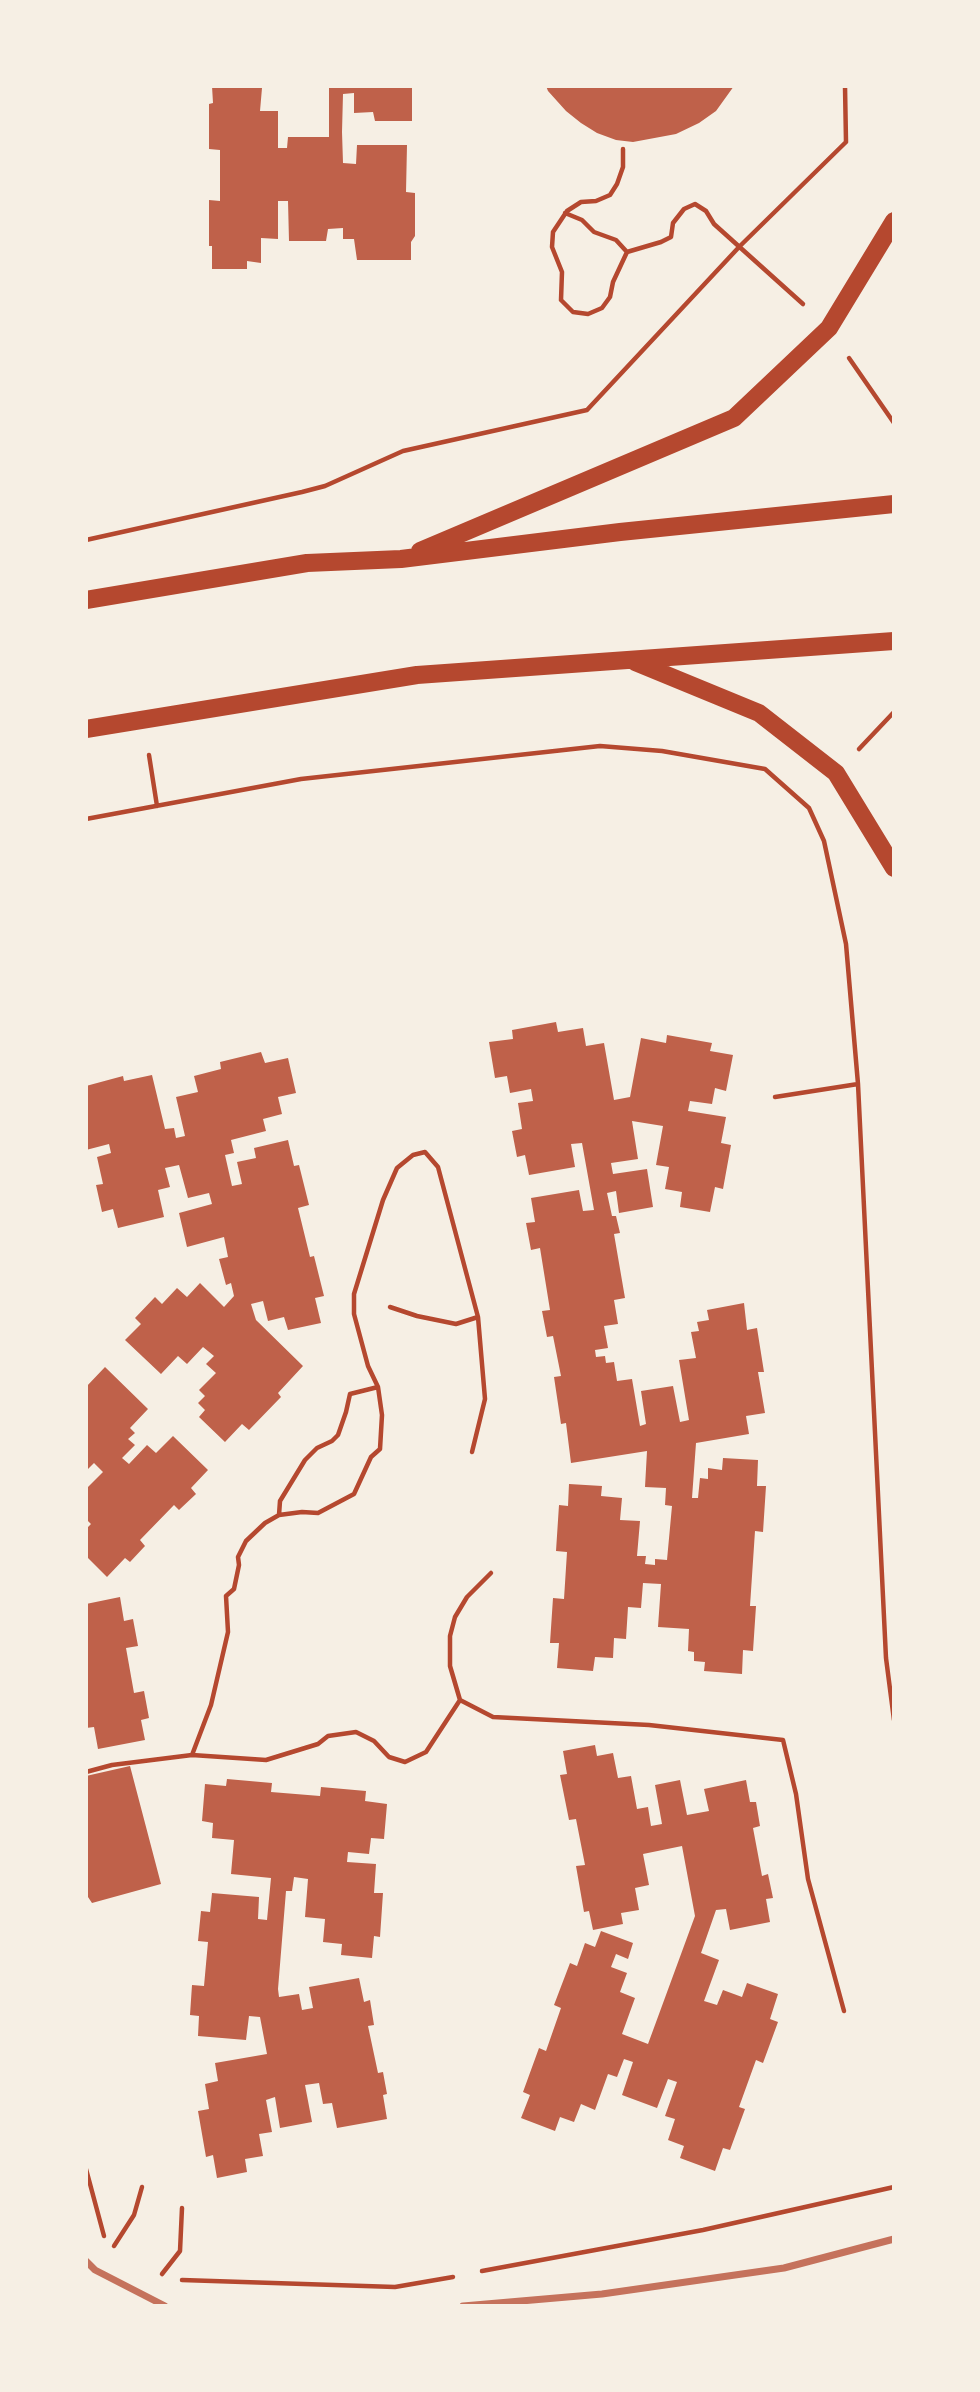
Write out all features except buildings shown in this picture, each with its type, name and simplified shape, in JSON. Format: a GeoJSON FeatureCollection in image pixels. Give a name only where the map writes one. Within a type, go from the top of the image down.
{"type":"FeatureCollection","features":[{"type":"Feature","properties":{"kind":"main road"},"geometry":{"type":"LineString","coordinates":[[401,559],[734,418],[829,328],[894,221]]}},
{"type":"Feature","properties":{"kind":"main road"},"geometry":{"type":"LineString","coordinates":[[86,600],[307,563],[401,559],[620,532],[894,504]]}},
{"type":"Feature","properties":{"kind":"main road"},"geometry":{"type":"LineString","coordinates":[[86,729],[416,675],[894,641]]}},
{"type":"Feature","properties":{"kind":"main road"},"geometry":{"type":"LineString","coordinates":[[632,661],[759,713],[836,773],[894,868]]}},
{"type":"Feature","properties":{"kind":"street"},"geometry":{"type":"LineString","coordinates":[[463,2306],[602,2294],[784,2268],[894,2239]]}},
{"type":"Feature","properties":{"kind":"street"},"geometry":{"type":"LineString","coordinates":[[86,2261],[95,2270],[164,2306]]}},
{"type":"Feature","properties":{"kind":"path"},"geometry":{"type":"LineString","coordinates":[[86,540],[302,492],[324,486],[403,451],[587,410],[740,246],[846,142],[845,86]]}},
{"type":"Feature","properties":{"kind":"path"},"geometry":{"type":"LineString","coordinates":[[623,149],[623,167],[610,195],[596,201],[581,202],[565,213],[552,232],[552,247],[562,272],[561,300],[573,312],[588,314],[602,308],[610,297],[612,282],[627,253],[671,237],[673,223],[678,216],[684,209],[695,204],[706,211],[714,224],[740,246]]}},
{"type":"Feature","properties":{"kind":"path"},"geometry":{"type":"LineString","coordinates":[[565,213],[582,220],[594,232],[616,240],[627,253]]}},
{"type":"Feature","properties":{"kind":"path"},"geometry":{"type":"LineString","coordinates":[[143,719],[157,806]]}},
{"type":"Feature","properties":{"kind":"path"},"geometry":{"type":"LineString","coordinates":[[86,819],[301,779],[600,746],[662,751],[765,769],[809,808],[824,841],[846,944],[858,1084],[886,1658],[894,1720]]}},
{"type":"Feature","properties":{"kind":"path"},"geometry":{"type":"LineString","coordinates":[[775,1097],[858,1084]]}},
{"type":"Feature","properties":{"kind":"path"},"geometry":{"type":"LineString","coordinates":[[192,1755],[211,1705],[228,1632],[226,1595],[234,1589],[238,1558],[246,1541],[265,1523],[279,1515],[317,1513],[334,1507],[354,1494],[371,1457],[380,1449],[382,1415],[378,1387],[368,1366],[354,1314],[354,1294],[383,1200],[397,1168],[413,1154],[425,1152],[438,1167],[478,1317],[485,1399],[472,1452]]}},
{"type":"Feature","properties":{"kind":"path"},"geometry":{"type":"LineString","coordinates":[[390,1307],[456,1324],[478,1317]]}},
{"type":"Feature","properties":{"kind":"path"},"geometry":{"type":"LineString","coordinates":[[279,1515],[280,1501],[305,1460],[338,1434],[349,1394],[378,1387]]}},
{"type":"Feature","properties":{"kind":"path"},"geometry":{"type":"LineString","coordinates":[[491,1573],[467,1597],[455,1617],[450,1636],[450,1666],[460,1700],[493,1717],[649,1725],[783,1740],[796,1794],[808,1879],[844,2011]]}},
{"type":"Feature","properties":{"kind":"path"},"geometry":{"type":"LineString","coordinates":[[86,1772],[111,1765],[192,1755],[266,1760],[318,1744],[328,1736],[356,1732],[374,1741],[389,1757],[405,1762],[426,1752],[460,1700]]}},
{"type":"Feature","properties":{"kind":"path"},"geometry":{"type":"LineString","coordinates":[[86,2169],[104,2235],[121,2257]]}},
{"type":"Feature","properties":{"kind":"path"},"geometry":{"type":"LineString","coordinates":[[475,2273],[703,2230],[894,2187]]}},
{"type":"Feature","properties":{"kind":"path"},"geometry":{"type":"LineString","coordinates":[[113,2247],[134,2215],[142,2188]]}},
{"type":"Feature","properties":{"kind":"path"},"geometry":{"type":"LineString","coordinates":[[181,2208],[180,2251],[157,2280],[395,2287],[462,2275]]}}]}
